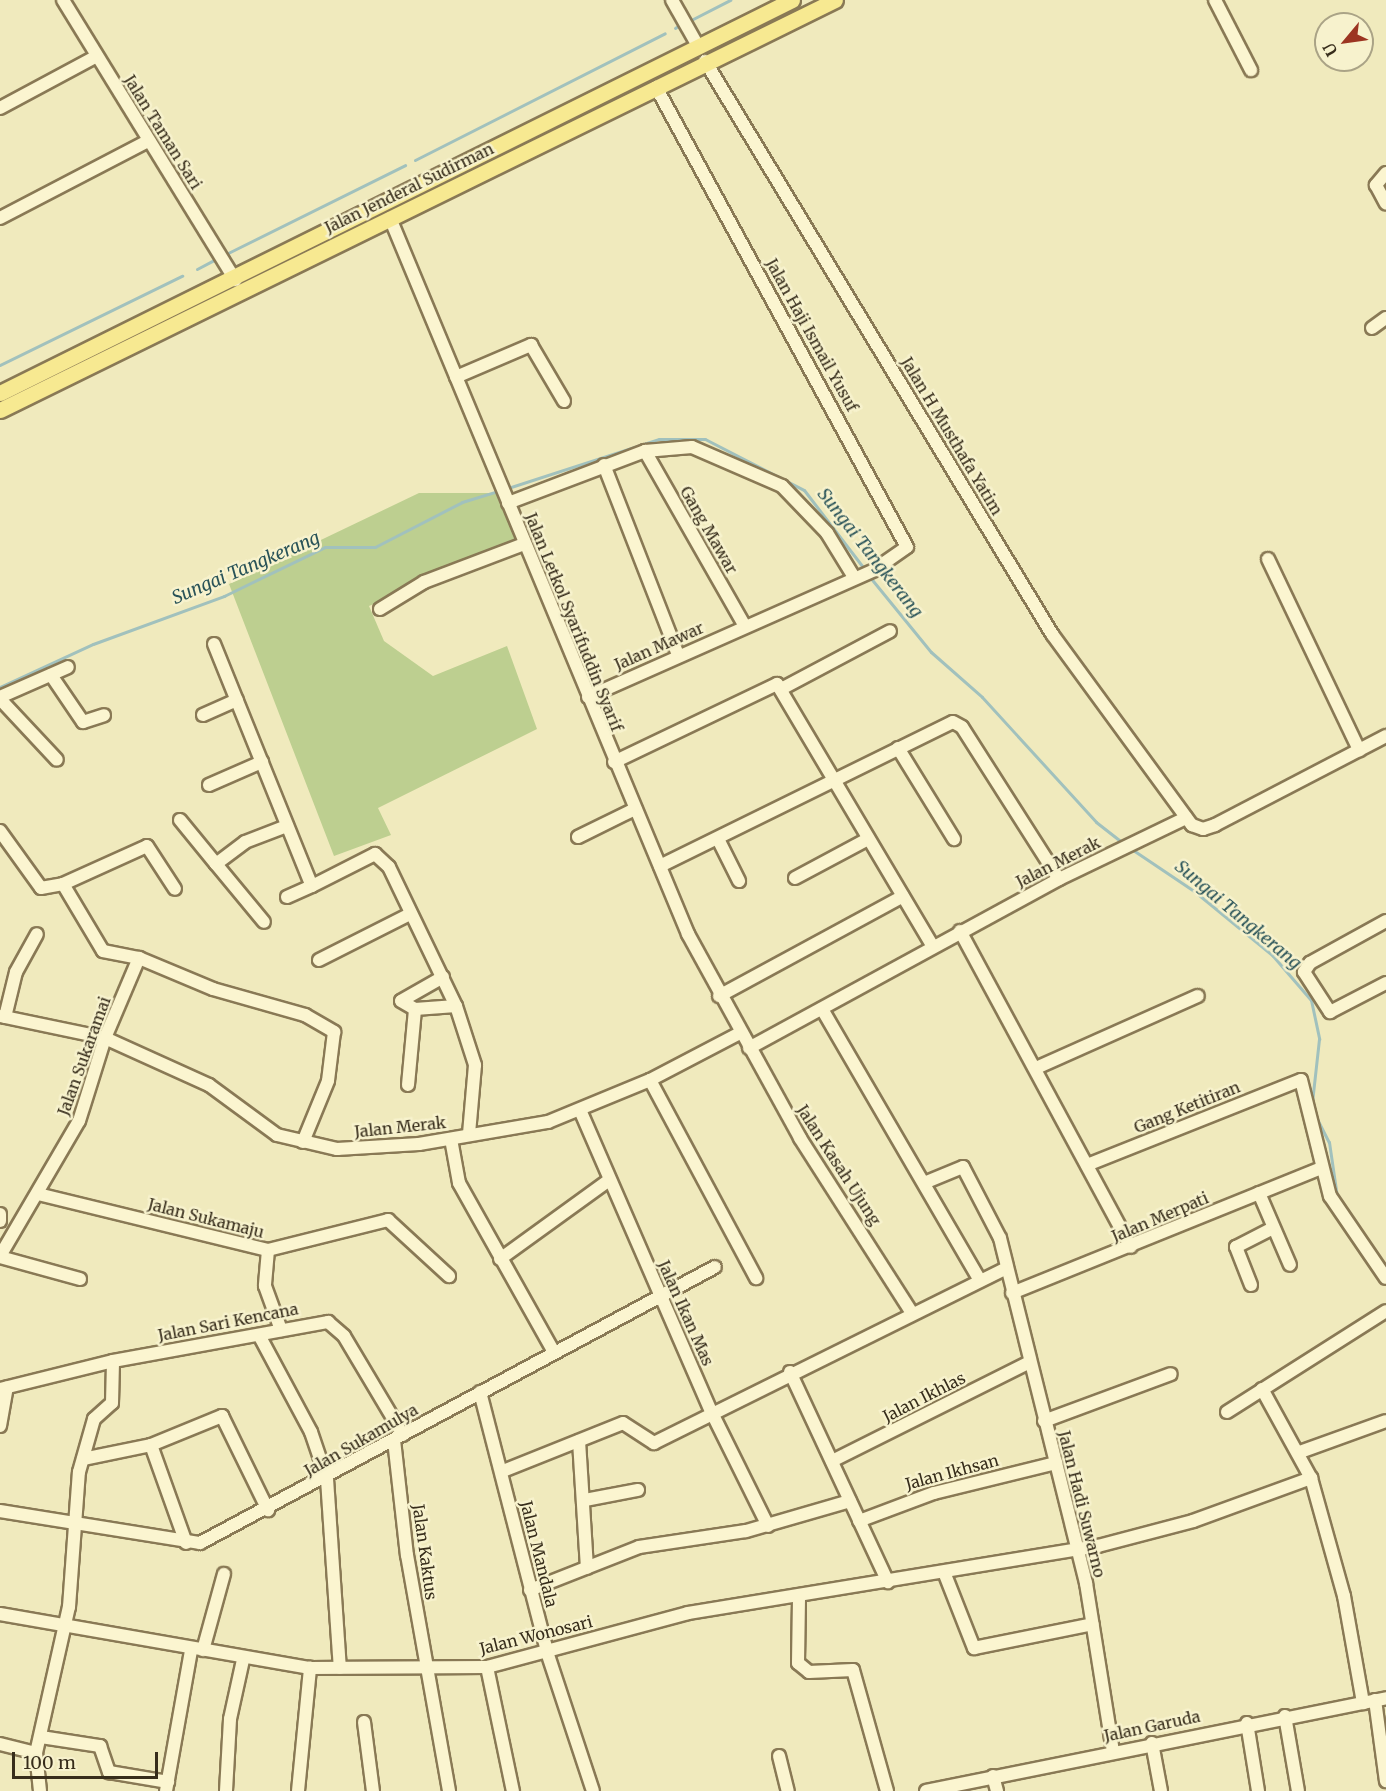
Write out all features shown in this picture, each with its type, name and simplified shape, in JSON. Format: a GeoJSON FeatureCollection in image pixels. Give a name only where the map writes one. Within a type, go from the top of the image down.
{"type":"FeatureCollection","features":[{"type":"Feature","properties":{"kind":"main road","name":"Jalan Jenderal Sudirman"},"geometry":{"type":"LineString","coordinates":[[0,393],[235,280],[792,0]]}},
{"type":"Feature","properties":{"kind":"main road","name":"Jalan Jenderal Sudirman"},"geometry":{"type":"LineString","coordinates":[[0,410],[705,61],[834,0]]}},
{"type":"Feature","properties":{"kind":"street","name":"Jalan Taman Sari"},"geometry":{"type":"LineString","coordinates":[[63,0],[235,280]]}},
{"type":"Feature","properties":{"kind":"street"},"geometry":{"type":"LineString","coordinates":[[672,0],[698,46]]}},
{"type":"Feature","properties":{"kind":"street"},"geometry":{"type":"LineString","coordinates":[[1215,0],[1251,70]]}},
{"type":"Feature","properties":{"kind":"street"},"geometry":{"type":"LineString","coordinates":[[0,108],[97,56]]}},
{"type":"Feature","properties":{"kind":"street","name":"Jalan H Musthafa Yatim"},"geometry":{"type":"LineString","coordinates":[[705,61],[1052,634],[1186,818]]}},
{"type":"Feature","properties":{"kind":"street","name":"Jalan Haji Ismail Yusuf"},"geometry":{"type":"LineString","coordinates":[[656,87],[905,537],[905,552],[874,570],[855,577]]}},
{"type":"Feature","properties":{"kind":"street"},"geometry":{"type":"LineString","coordinates":[[0,218],[148,141]]}},
{"type":"Feature","properties":{"kind":"street"},"geometry":{"type":"LineString","coordinates":[[1386,173],[1376,185],[1386,204]]}},
{"type":"Feature","properties":{"kind":"street","name":"Jalan Letkol Syarifuddin Syarif"},"geometry":{"type":"LineString","coordinates":[[390,218],[614,762],[719,996],[740,1033]]}},
{"type":"Feature","properties":{"kind":"street"},"geometry":{"type":"LineString","coordinates":[[1372,328],[1386,318]]}},
{"type":"Feature","properties":{"kind":"street"},"geometry":{"type":"LineString","coordinates":[[456,377],[531,345],[564,401]]}},
{"type":"Feature","properties":{"kind":"street"},"geometry":{"type":"LineString","coordinates":[[507,502],[645,451],[692,447],[767,476],[813,516],[855,577]]}},
{"type":"Feature","properties":{"kind":"street","name":"Gang Mawar"},"geometry":{"type":"LineString","coordinates":[[645,451],[745,626]]}},
{"type":"Feature","properties":{"kind":"street"},"geometry":{"type":"LineString","coordinates":[[604,465],[678,655]]}},
{"type":"Feature","properties":{"kind":"street"},"geometry":{"type":"LineString","coordinates":[[380,609],[424,582],[524,544]]}},
{"type":"Feature","properties":{"kind":"street"},"geometry":{"type":"LineString","coordinates":[[1268,559],[1359,750]]}},
{"type":"Feature","properties":{"kind":"street","name":"Jalan Mawar"},"geometry":{"type":"LineString","coordinates":[[588,697],[855,577]]}},
{"type":"Feature","properties":{"kind":"street"},"geometry":{"type":"LineString","coordinates":[[614,762],[763,687],[783,688],[890,631]]}},
{"type":"Feature","properties":{"kind":"street"},"geometry":{"type":"LineString","coordinates":[[214,644],[312,886]]}},
{"type":"Feature","properties":{"kind":"street"},"geometry":{"type":"LineString","coordinates":[[57,760],[0,698],[68,667]]}},
{"type":"Feature","properties":{"kind":"street"},"geometry":{"type":"LineString","coordinates":[[51,675],[83,722],[104,715]]}},
{"type":"Feature","properties":{"kind":"street"},"geometry":{"type":"LineString","coordinates":[[783,688],[833,781],[932,945]]}},
{"type":"Feature","properties":{"kind":"street"},"geometry":{"type":"LineString","coordinates":[[203,715],[237,700]]}},
{"type":"Feature","properties":{"kind":"street"},"geometry":{"type":"LineString","coordinates":[[660,866],[898,748],[960,724],[1059,879]]}},
{"type":"Feature","properties":{"kind":"street"},"geometry":{"type":"LineString","coordinates":[[1186,818],[1198,829],[1215,825],[1386,736]]}},
{"type":"Feature","properties":{"kind":"street"},"geometry":{"type":"LineString","coordinates":[[898,748],[954,839]]}},
{"type":"Feature","properties":{"kind":"street"},"geometry":{"type":"LineString","coordinates":[[209,785],[262,762]]}},
{"type":"Feature","properties":{"kind":"street"},"geometry":{"type":"LineString","coordinates":[[578,837],[635,810]]}},
{"type":"Feature","properties":{"kind":"street","name":"Jalan Merak"},"geometry":{"type":"LineString","coordinates":[[749,1048],[822,1010],[932,945],[1059,879],[1186,818]]}},
{"type":"Feature","properties":{"kind":"street"},"geometry":{"type":"LineString","coordinates":[[180,820],[264,922]]}},
{"type":"Feature","properties":{"kind":"street"},"geometry":{"type":"LineString","coordinates":[[216,864],[244,842],[287,826]]}},
{"type":"Feature","properties":{"kind":"street"},"geometry":{"type":"LineString","coordinates":[[0,831],[35,885],[63,884],[147,846],[175,889]]}},
{"type":"Feature","properties":{"kind":"street"},"geometry":{"type":"LineString","coordinates":[[718,838],[739,881]]}},
{"type":"Feature","properties":{"kind":"street"},"geometry":{"type":"LineString","coordinates":[[795,878],[868,839]]}},
{"type":"Feature","properties":{"kind":"street"},"geometry":{"type":"LineString","coordinates":[[287,897],[375,854],[388,867],[443,976],[456,1006],[475,1065],[469,1134]]}},
{"type":"Feature","properties":{"kind":"street"},"geometry":{"type":"LineString","coordinates":[[63,884],[99,948],[139,958],[213,990],[305,1015],[334,1032],[328,1080],[303,1142]]}},
{"type":"Feature","properties":{"kind":"street"},"geometry":{"type":"LineString","coordinates":[[719,996],[903,896]]}},
{"type":"Feature","properties":{"kind":"street"},"geometry":{"type":"LineString","coordinates":[[318,960],[411,914]]}},
{"type":"Feature","properties":{"kind":"street"},"geometry":{"type":"LineString","coordinates":[[1386,921],[1310,963],[1304,972],[1330,1012],[1386,983]]}},
{"type":"Feature","properties":{"kind":"street"},"geometry":{"type":"LineString","coordinates":[[960,931],[1131,1247]]}},
{"type":"Feature","properties":{"kind":"street"},"geometry":{"type":"LineString","coordinates":[[2,1017],[16,972],[37,934]]}},
{"type":"Feature","properties":{"kind":"street","name":"Jalan Sukaramai"},"geometry":{"type":"LineString","coordinates":[[0,1256],[79,1121],[105,1038],[139,958]]}},
{"type":"Feature","properties":{"kind":"street"},"geometry":{"type":"LineString","coordinates":[[443,976],[402,998],[403,1005],[415,1009],[456,1006]]}},
{"type":"Feature","properties":{"kind":"street"},"geometry":{"type":"LineString","coordinates":[[1036,1068],[1198,996]]}},
{"type":"Feature","properties":{"kind":"street"},"geometry":{"type":"LineString","coordinates":[[408,1085],[415,1009]]}},
{"type":"Feature","properties":{"kind":"street"},"geometry":{"type":"LineString","coordinates":[[822,1010],[980,1280]]}},
{"type":"Feature","properties":{"kind":"street","name":"Jalan Merak"},"geometry":{"type":"LineString","coordinates":[[2,1017],[105,1038],[209,1085],[277,1135],[337,1149],[376,1149],[548,1122],[650,1080],[740,1033]]}},
{"type":"Feature","properties":{"kind":"street","name":"Jalan Kasah Ujung"},"geometry":{"type":"LineString","coordinates":[[740,1033],[912,1313]]}},
{"type":"Feature","properties":{"kind":"street"},"geometry":{"type":"LineString","coordinates":[[650,1080],[756,1278]]}},
{"type":"Feature","properties":{"kind":"street","name":"Gang Ketitiran"},"geometry":{"type":"LineString","coordinates":[[1087,1165],[1299,1080],[1321,1168]]}},
{"type":"Feature","properties":{"kind":"street","name":"Jalan Ikan Mas"},"geometry":{"type":"LineString","coordinates":[[580,1110],[712,1413],[768,1526]]}},
{"type":"Feature","properties":{"kind":"street"},"geometry":{"type":"LineString","coordinates":[[451,1139],[459,1183],[554,1352]]}},
{"type":"Feature","properties":{"kind":"street","name":"Jalan Hadi Suwarno"},"geometry":{"type":"LineString","coordinates":[[924,1183],[964,1168],[1000,1238],[1005,1269],[1077,1549],[1093,1624],[1113,1751]]}},
{"type":"Feature","properties":{"kind":"street"},"geometry":{"type":"LineString","coordinates":[[1321,1168],[1338,1211],[1386,1278]]}},
{"type":"Feature","properties":{"kind":"street","name":"Jalan Merpati"},"geometry":{"type":"LineString","coordinates":[[1012,1293],[1131,1247],[1321,1168]]}},
{"type":"Feature","properties":{"kind":"street"},"geometry":{"type":"LineString","coordinates":[[500,1259],[609,1180]]}},
{"type":"Feature","properties":{"kind":"street"},"geometry":{"type":"LineString","coordinates":[[1259,1193],[1290,1265]]}},
{"type":"Feature","properties":{"kind":"street","name":"Jalan Sukamaju"},"geometry":{"type":"LineString","coordinates":[[38,1194],[268,1250],[388,1220],[449,1276]]}},
{"type":"Feature","properties":{"kind":"street"},"geometry":{"type":"LineString","coordinates":[[0,1214],[0,1221]]}},
{"type":"Feature","properties":{"kind":"street"},"geometry":{"type":"LineString","coordinates":[[1251,1285],[1236,1247],[1273,1228]]}},
{"type":"Feature","properties":{"kind":"street"},"geometry":{"type":"LineString","coordinates":[[268,1250],[265,1286],[281,1329]]}},
{"type":"Feature","properties":{"kind":"street"},"geometry":{"type":"LineString","coordinates":[[0,1256],[80,1279]]}},
{"type":"Feature","properties":{"kind":"street","name":"Jalan Sukamulya"},"geometry":{"type":"LineString","coordinates":[[0,1511],[78,1527],[200,1544],[327,1479],[480,1392],[715,1267]]}},
{"type":"Feature","properties":{"kind":"street"},"geometry":{"type":"LineString","coordinates":[[503,1471],[623,1423],[649,1444],[790,1372],[1005,1269]]}},
{"type":"Feature","properties":{"kind":"street"},"geometry":{"type":"LineString","coordinates":[[1227,1412],[1386,1311]]}},
{"type":"Feature","properties":{"kind":"street","name":"Jalan Sari Kencana"},"geometry":{"type":"LineString","coordinates":[[3,1388],[113,1361],[323,1321],[335,1325],[398,1438]]}},
{"type":"Feature","properties":{"kind":"street"},"geometry":{"type":"LineString","coordinates":[[259,1335],[311,1432],[327,1479],[340,1668]]}},
{"type":"Feature","properties":{"kind":"street"},"geometry":{"type":"LineString","coordinates":[[40,1791],[36,1753],[64,1626],[78,1527],[83,1459],[94,1419],[112,1403],[113,1361]]}},
{"type":"Feature","properties":{"kind":"street","name":"Jalan Ikhlas"},"geometry":{"type":"LineString","coordinates":[[832,1461],[1030,1362]]}},
{"type":"Feature","properties":{"kind":"street"},"geometry":{"type":"LineString","coordinates":[[790,1372],[888,1582]]}},
{"type":"Feature","properties":{"kind":"street"},"geometry":{"type":"LineString","coordinates":[[1044,1421],[1171,1374]]}},
{"type":"Feature","properties":{"kind":"street"},"geometry":{"type":"LineString","coordinates":[[0,1426],[3,1388]]}},
{"type":"Feature","properties":{"kind":"street"},"geometry":{"type":"LineString","coordinates":[[1263,1389],[1300,1452],[1311,1478],[1375,1700],[1386,1781]]}},
{"type":"Feature","properties":{"kind":"street","name":"Jalan Mandala"},"geometry":{"type":"LineString","coordinates":[[480,1392],[503,1471],[530,1590],[547,1652],[593,1791]]}},
{"type":"Feature","properties":{"kind":"street"},"geometry":{"type":"LineString","coordinates":[[83,1459],[151,1445],[222,1416],[268,1510]]}},
{"type":"Feature","properties":{"kind":"street"},"geometry":{"type":"LineString","coordinates":[[1300,1452],[1386,1421]]}},
{"type":"Feature","properties":{"kind":"street","name":"Jalan Kaktus"},"geometry":{"type":"LineString","coordinates":[[398,1438],[426,1668],[449,1791]]}},
{"type":"Feature","properties":{"kind":"street"},"geometry":{"type":"LineString","coordinates":[[579,1441],[585,1500],[587,1568]]}},
{"type":"Feature","properties":{"kind":"street"},"geometry":{"type":"LineString","coordinates":[[151,1445],[186,1543]]}},
{"type":"Feature","properties":{"kind":"street","name":"Jalan Ikhsan"},"geometry":{"type":"LineString","coordinates":[[859,1521],[934,1493],[1056,1462]]}},
{"type":"Feature","properties":{"kind":"street","name":"Jalan Wonosari"},"geometry":{"type":"LineString","coordinates":[[0,1614],[243,1660],[310,1668],[487,1667],[688,1613],[799,1599],[1077,1549],[1169,1529],[1311,1478]]}},
{"type":"Feature","properties":{"kind":"street"},"geometry":{"type":"LineString","coordinates":[[585,1500],[638,1490]]}},
{"type":"Feature","properties":{"kind":"street"},"geometry":{"type":"LineString","coordinates":[[530,1590],[639,1547],[768,1526],[850,1501]]}},
{"type":"Feature","properties":{"kind":"street"},"geometry":{"type":"LineString","coordinates":[[944,1572],[974,1648],[1093,1624]]}},
{"type":"Feature","properties":{"kind":"street"},"geometry":{"type":"LineString","coordinates":[[41,1737],[100,1746],[109,1772],[167,1786],[197,1650],[224,1574]]}},
{"type":"Feature","properties":{"kind":"street"},"geometry":{"type":"LineString","coordinates":[[799,1599],[798,1663],[809,1672],[853,1670],[886,1791]]}},
{"type":"Feature","properties":{"kind":"street"},"geometry":{"type":"LineString","coordinates":[[226,1791],[230,1719],[243,1660]]}},
{"type":"Feature","properties":{"kind":"street"},"geometry":{"type":"LineString","coordinates":[[487,1667],[513,1791]]}},
{"type":"Feature","properties":{"kind":"street"},"geometry":{"type":"LineString","coordinates":[[298,1791],[310,1668]]}},
{"type":"Feature","properties":{"kind":"street","name":"Jalan Garuda"},"geometry":{"type":"LineString","coordinates":[[926,1791],[1247,1723],[1375,1700]]}},
{"type":"Feature","properties":{"kind":"street"},"geometry":{"type":"LineString","coordinates":[[1285,1716],[1298,1791]]}},
{"type":"Feature","properties":{"kind":"street"},"geometry":{"type":"LineString","coordinates":[[364,1722],[373,1791]]}},
{"type":"Feature","properties":{"kind":"street"},"geometry":{"type":"LineString","coordinates":[[1247,1723],[1258,1791]]}},
{"type":"Feature","properties":{"kind":"street"},"geometry":{"type":"LineString","coordinates":[[1152,1743],[1161,1791]]}},
{"type":"Feature","properties":{"kind":"street"},"geometry":{"type":"LineString","coordinates":[[0,1744],[36,1753]]}},
{"type":"Feature","properties":{"kind":"street"},"geometry":{"type":"LineString","coordinates":[[779,1756],[788,1791]]}},
{"type":"Feature","properties":{"kind":"street"},"geometry":{"type":"LineString","coordinates":[[993,1776],[997,1791]]}},
{"type":"Feature","properties":{"kind":"green space"},"geometry":{"type":"Polygon","coordinates":[[[419,493],[499,493],[518,542],[369,606],[384,641],[433,676],[507,646],[537,729],[378,808],[391,835],[334,856],[229,584],[419,493]]]}},
{"type":"Feature","properties":{"kind":"waterway"},"geometry":{"type":"LineString","coordinates":[[693,19],[730,0]]}},
{"type":"Feature","properties":{"kind":"waterway"},"geometry":{"type":"LineString","coordinates":[[415,160],[665,33]]}},
{"type":"Feature","properties":{"kind":"waterway"},"geometry":{"type":"LineString","coordinates":[[226,254],[405,165]]}},
{"type":"Feature","properties":{"kind":"waterway"},"geometry":{"type":"LineString","coordinates":[[197,269],[214,260]]}},
{"type":"Feature","properties":{"kind":"waterway"},"geometry":{"type":"LineString","coordinates":[[0,365],[182,276]]}},
{"type":"Feature","properties":{"kind":"waterway","name":"Sungai Tangkerang"},"geometry":{"type":"LineString","coordinates":[[505,489],[659,439],[705,439],[804,490],[866,571]]}},
{"type":"Feature","properties":{"kind":"waterway","name":"Sungai Tangkerang"},"geometry":{"type":"LineString","coordinates":[[0,687],[93,644],[224,596],[325,547],[375,547],[462,502],[499,491]]}},
{"type":"Feature","properties":{"kind":"waterway","name":"Sungai Tangkerang"},"geometry":{"type":"LineString","coordinates":[[869,576],[931,652],[982,697],[1096,822],[1125,845]]}},
{"type":"Feature","properties":{"kind":"waterway","name":"Sungai Tangkerang"},"geometry":{"type":"LineString","coordinates":[[1130,848],[1194,891],[1273,956],[1311,1000],[1319,1039],[1312,1102]]}},
{"type":"Feature","properties":{"kind":"waterway","name":"Sungai Tangkerang"},"geometry":{"type":"LineString","coordinates":[[1316,1117],[1329,1142],[1337,1197]]}}]}
